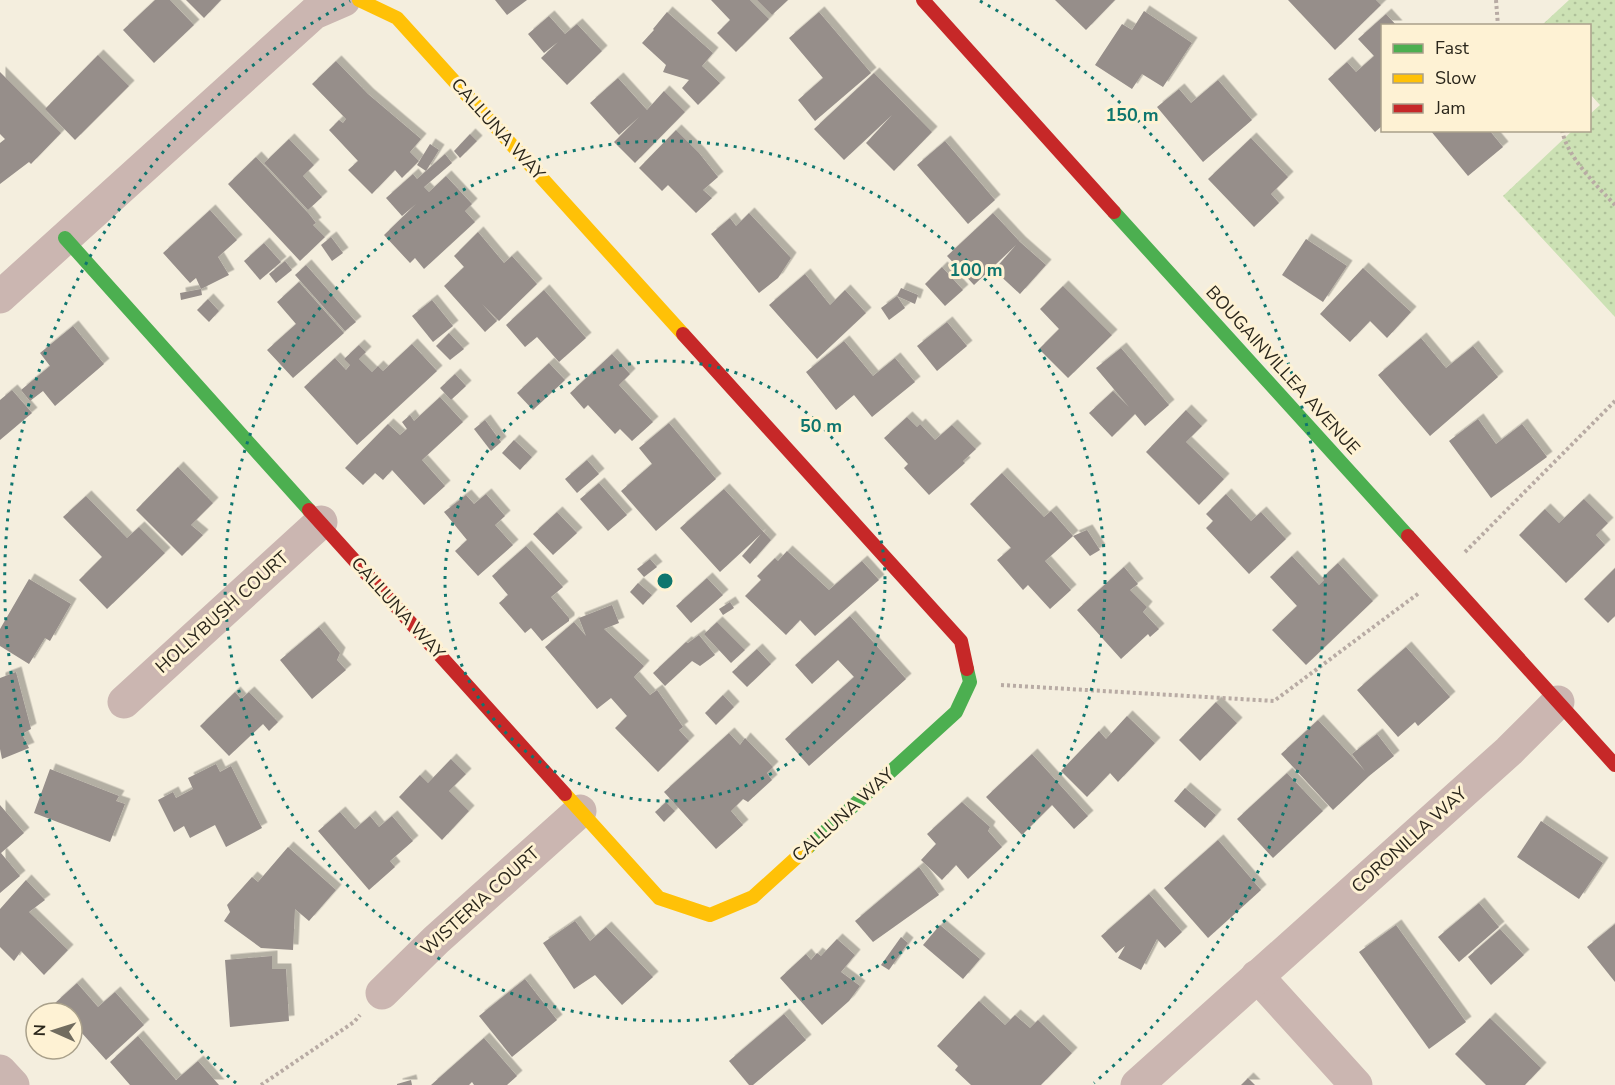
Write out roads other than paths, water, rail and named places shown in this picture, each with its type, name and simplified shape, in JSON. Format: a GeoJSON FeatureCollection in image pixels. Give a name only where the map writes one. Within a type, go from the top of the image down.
{"type":"FeatureCollection","features":[{"type":"Feature","properties":{"kind":"street"},"geometry":{"type":"LineString","coordinates":[[0,297],[314,13],[344,0]]}},
{"type":"Feature","properties":{"kind":"street","name":"CALLUNA WAY"},"geometry":{"type":"LineString","coordinates":[[65,238],[659,898],[710,915],[753,897],[956,712],[970,682],[961,641],[397,18],[359,0]]}},
{"type":"Feature","properties":{"kind":"street","name":"BOUGAINVILLEA AVENUE"},"geometry":{"type":"LineString","coordinates":[[923,0],[1615,765]]}},
{"type":"Feature","properties":{"kind":"street","name":"HOLLYBUSH COURT"},"geometry":{"type":"LineString","coordinates":[[124,702],[321,522]]}},
{"type":"Feature","properties":{"kind":"street","name":"CORONILLA WAY"},"geometry":{"type":"LineString","coordinates":[[1137,1085],[1509,751],[1558,702]]}},
{"type":"Feature","properties":{"kind":"street","name":"WISTERIA COURT"},"geometry":{"type":"LineString","coordinates":[[382,993],[436,940],[580,811]]}},
{"type":"Feature","properties":{"kind":"street"},"geometry":{"type":"LineString","coordinates":[[1257,976],[1356,1085]]}},
{"type":"Feature","properties":{"kind":"street"},"geometry":{"type":"LineString","coordinates":[[0,1071],[13,1085]]}}]}
